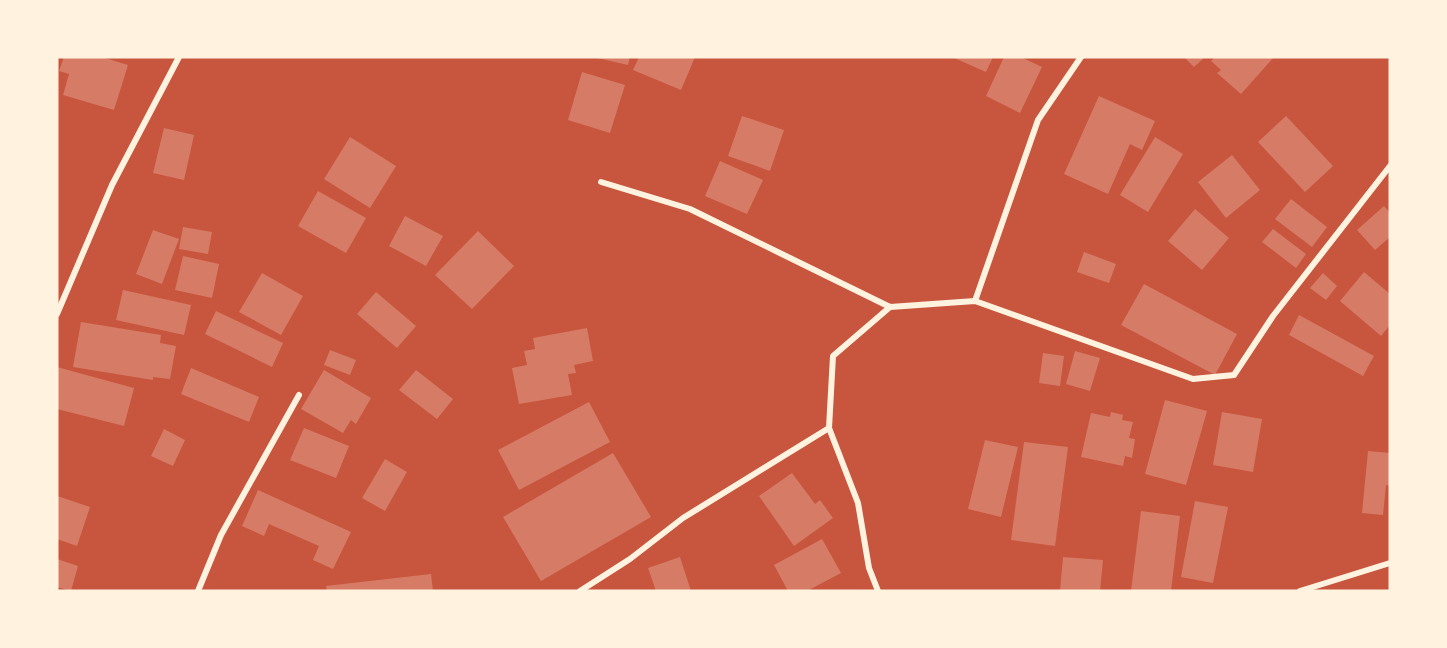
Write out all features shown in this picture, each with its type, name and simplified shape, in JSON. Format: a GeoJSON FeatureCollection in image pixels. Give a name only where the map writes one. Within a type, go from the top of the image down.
{"type":"FeatureCollection","features":[{"type":"Feature","properties":{"kind":"street"},"geometry":{"type":"LineString","coordinates":[[57,314],[112,185],[179,57]]}},
{"type":"Feature","properties":{"kind":"street"},"geometry":{"type":"LineString","coordinates":[[975,301],[1038,120],[1081,57]]}},
{"type":"Feature","properties":{"kind":"street"},"geometry":{"type":"LineString","coordinates":[[601,182],[690,209],[890,308],[975,301],[1193,380],[1234,375],[1273,316],[1390,166]]}},
{"type":"Feature","properties":{"kind":"street"},"geometry":{"type":"LineString","coordinates":[[878,591],[869,568],[858,503],[829,428],[833,356],[890,308]]}},
{"type":"Feature","properties":{"kind":"street"},"geometry":{"type":"LineString","coordinates":[[198,591],[221,536],[299,395]]}},
{"type":"Feature","properties":{"kind":"street"},"geometry":{"type":"LineString","coordinates":[[580,591],[630,559],[682,518],[829,428]]}},
{"type":"Feature","properties":{"kind":"street"},"geometry":{"type":"LineString","coordinates":[[1300,591],[1390,564]]}},
{"type":"Feature","properties":{"kind":"building"},"geometry":{"type":"Polygon","coordinates":[[[64,57],[102,57],[128,65],[114,110],[63,95],[69,74],[59,71],[64,57]]]}},
{"type":"Feature","properties":{"kind":"building"},"geometry":{"type":"Polygon","coordinates":[[[593,57],[630,57],[628,65],[593,57]]]}},
{"type":"Feature","properties":{"kind":"building"},"geometry":{"type":"Polygon","coordinates":[[[639,57],[695,57],[681,90],[633,70],[639,57]]]}},
{"type":"Feature","properties":{"kind":"building"},"geometry":{"type":"Polygon","coordinates":[[[952,57],[993,57],[986,72],[952,57]]]}},
{"type":"Feature","properties":{"kind":"building"},"geometry":{"type":"Polygon","coordinates":[[[1004,57],[1021,57],[1042,67],[1020,113],[986,96],[1004,57]]]}},
{"type":"Feature","properties":{"kind":"building"},"geometry":{"type":"Polygon","coordinates":[[[1184,57],[1205,57],[1194,67],[1184,57]]]}},
{"type":"Feature","properties":{"kind":"building"},"geometry":{"type":"Polygon","coordinates":[[[1215,57],[1274,57],[1241,94],[1217,73],[1221,70],[1211,61],[1215,57]]]}},
{"type":"Feature","properties":{"kind":"building"},"geometry":{"type":"Polygon","coordinates":[[[582,72],[625,85],[610,133],[568,120],[582,72]]]}},
{"type":"Feature","properties":{"kind":"building"},"geometry":{"type":"Polygon","coordinates":[[[1099,96],[1155,121],[1142,150],[1130,144],[1108,194],[1064,174],[1099,96]]]}},
{"type":"Feature","properties":{"kind":"building"},"geometry":{"type":"Polygon","coordinates":[[[742,116],[784,130],[770,171],[728,156],[742,116]]]}},
{"type":"Feature","properties":{"kind":"building"},"geometry":{"type":"Polygon","coordinates":[[[1286,116],[1333,166],[1305,192],[1258,142],[1286,116]]]}},
{"type":"Feature","properties":{"kind":"building"},"geometry":{"type":"Polygon","coordinates":[[[164,128],[194,135],[184,180],[153,173],[164,128]]]}},
{"type":"Feature","properties":{"kind":"building"},"geometry":{"type":"Polygon","coordinates":[[[350,137],[396,166],[370,208],[324,179],[350,137]]]}},
{"type":"Feature","properties":{"kind":"building"},"geometry":{"type":"Polygon","coordinates":[[[1155,137],[1183,154],[1148,212],[1120,195],[1155,137]]]}},
{"type":"Feature","properties":{"kind":"building"},"geometry":{"type":"Polygon","coordinates":[[[1232,155],[1260,190],[1226,218],[1198,182],[1232,155]]]}},
{"type":"Feature","properties":{"kind":"building"},"geometry":{"type":"Polygon","coordinates":[[[720,161],[763,180],[747,214],[705,196],[720,161]]]}},
{"type":"Feature","properties":{"kind":"building"},"geometry":{"type":"Polygon","coordinates":[[[318,191],[366,218],[346,253],[298,226],[318,191]]]}},
{"type":"Feature","properties":{"kind":"building"},"geometry":{"type":"Polygon","coordinates":[[[1291,199],[1327,227],[1312,247],[1275,219],[1291,199]]]}},
{"type":"Feature","properties":{"kind":"building"},"geometry":{"type":"Polygon","coordinates":[[[1384,206],[1390,213],[1390,237],[1375,250],[1357,230],[1384,206]]]}},
{"type":"Feature","properties":{"kind":"building"},"geometry":{"type":"Polygon","coordinates":[[[1195,209],[1229,238],[1202,270],[1168,241],[1195,209]]]}},
{"type":"Feature","properties":{"kind":"building"},"geometry":{"type":"Polygon","coordinates":[[[405,216],[443,236],[426,266],[389,246],[405,216]]]}},
{"type":"Feature","properties":{"kind":"building"},"geometry":{"type":"Polygon","coordinates":[[[183,227],[212,232],[208,254],[179,249],[183,227]]]}},
{"type":"Feature","properties":{"kind":"building"},"geometry":{"type":"Polygon","coordinates":[[[1273,229],[1306,254],[1296,268],[1262,242],[1273,229]]]}},
{"type":"Feature","properties":{"kind":"building"},"geometry":{"type":"Polygon","coordinates":[[[153,230],[179,239],[162,284],[136,274],[153,230]]]}},
{"type":"Feature","properties":{"kind":"building"},"geometry":{"type":"Polygon","coordinates":[[[478,231],[514,266],[472,309],[435,275],[478,231]]]}},
{"type":"Feature","properties":{"kind":"building"},"geometry":{"type":"Polygon","coordinates":[[[1084,252],[1116,264],[1109,283],[1077,272],[1084,252]]]}},
{"type":"Feature","properties":{"kind":"building"},"geometry":{"type":"Polygon","coordinates":[[[183,256],[219,264],[212,298],[175,290],[183,256]]]}},
{"type":"Feature","properties":{"kind":"building"},"geometry":{"type":"Polygon","coordinates":[[[1364,272],[1390,294],[1390,325],[1381,336],[1340,301],[1364,272]]]}},
{"type":"Feature","properties":{"kind":"building"},"geometry":{"type":"Polygon","coordinates":[[[262,273],[303,296],[281,335],[239,312],[262,273]]]}},
{"type":"Feature","properties":{"kind":"building"},"geometry":{"type":"Polygon","coordinates":[[[1323,273],[1337,286],[1326,300],[1310,288],[1323,273]]]}},
{"type":"Feature","properties":{"kind":"building"},"geometry":{"type":"Polygon","coordinates":[[[1144,284],[1237,334],[1215,375],[1121,325],[1144,284]]]}},
{"type":"Feature","properties":{"kind":"building"},"geometry":{"type":"Polygon","coordinates":[[[123,290],[191,305],[184,335],[116,320],[123,290]]]}},
{"type":"Feature","properties":{"kind":"building"},"geometry":{"type":"Polygon","coordinates":[[[376,292],[416,326],[397,348],[357,314],[376,292]]]}},
{"type":"Feature","properties":{"kind":"building"},"geometry":{"type":"Polygon","coordinates":[[[216,311],[283,343],[272,367],[205,334],[216,311]]]}},
{"type":"Feature","properties":{"kind":"building"},"geometry":{"type":"Polygon","coordinates":[[[1299,315],[1374,356],[1363,376],[1289,335],[1299,315]]]}},
{"type":"Feature","properties":{"kind":"building"},"geometry":{"type":"Polygon","coordinates":[[[81,322],[161,335],[160,343],[176,346],[170,379],[153,377],[153,380],[73,367],[81,322]]]}},
{"type":"Feature","properties":{"kind":"building"},"geometry":{"type":"Polygon","coordinates":[[[587,328],[593,361],[574,365],[576,373],[568,374],[572,395],[519,404],[512,368],[527,365],[524,351],[535,349],[533,338],[587,328]]]}},
{"type":"Feature","properties":{"kind":"building"},"geometry":{"type":"Polygon","coordinates":[[[330,350],[356,360],[350,375],[324,365],[330,350]]]}},
{"type":"Feature","properties":{"kind":"building"},"geometry":{"type":"Polygon","coordinates":[[[1075,351],[1100,358],[1090,391],[1066,384],[1075,351]]]}},
{"type":"Feature","properties":{"kind":"building"},"geometry":{"type":"Polygon","coordinates":[[[1043,353],[1064,356],[1060,386],[1039,383],[1043,353]]]}},
{"type":"Feature","properties":{"kind":"building"},"geometry":{"type":"Polygon","coordinates":[[[57,367],[134,388],[124,426],[57,409],[57,367]]]}},
{"type":"Feature","properties":{"kind":"building"},"geometry":{"type":"Polygon","coordinates":[[[191,368],[259,397],[249,422],[181,394],[191,368]]]}},
{"type":"Feature","properties":{"kind":"building"},"geometry":{"type":"Polygon","coordinates":[[[324,370],[371,398],[356,424],[351,420],[343,433],[301,409],[324,370]]]}},
{"type":"Feature","properties":{"kind":"building"},"geometry":{"type":"Polygon","coordinates":[[[416,370],[453,399],[437,419],[399,390],[416,370]]]}},
{"type":"Feature","properties":{"kind":"building"},"geometry":{"type":"Polygon","coordinates":[[[1165,400],[1207,411],[1186,485],[1145,474],[1165,400]]]}},
{"type":"Feature","properties":{"kind":"building"},"geometry":{"type":"Polygon","coordinates":[[[589,402],[610,442],[519,490],[498,450],[589,402]]]}},
{"type":"Feature","properties":{"kind":"building"},"geometry":{"type":"Polygon","coordinates":[[[1111,412],[1123,415],[1122,420],[1133,422],[1129,438],[1135,439],[1132,458],[1125,456],[1123,466],[1081,457],[1091,413],[1110,417],[1111,412]]]}},
{"type":"Feature","properties":{"kind":"building"},"geometry":{"type":"Polygon","coordinates":[[[1222,412],[1262,419],[1253,472],[1213,465],[1222,412]]]}},
{"type":"Feature","properties":{"kind":"building"},"geometry":{"type":"Polygon","coordinates":[[[304,428],[349,446],[336,478],[290,460],[304,428]]]}},
{"type":"Feature","properties":{"kind":"building"},"geometry":{"type":"Polygon","coordinates":[[[164,429],[185,440],[173,466],[151,456],[164,429]]]}},
{"type":"Feature","properties":{"kind":"building"},"geometry":{"type":"Polygon","coordinates":[[[985,440],[1018,447],[1001,517],[968,509],[985,440]]]}},
{"type":"Feature","properties":{"kind":"building"},"geometry":{"type":"Polygon","coordinates":[[[1024,442],[1068,447],[1055,546],[1011,540],[1024,442]]]}},
{"type":"Feature","properties":{"kind":"building"},"geometry":{"type":"Polygon","coordinates":[[[1368,451],[1390,453],[1390,486],[1386,485],[1383,515],[1362,513],[1368,451]]]}},
{"type":"Feature","properties":{"kind":"building"},"geometry":{"type":"Polygon","coordinates":[[[613,453],[651,517],[541,581],[503,517],[613,453]]]}},
{"type":"Feature","properties":{"kind":"building"},"geometry":{"type":"Polygon","coordinates":[[[385,459],[407,472],[385,511],[362,498],[385,459]]]}},
{"type":"Feature","properties":{"kind":"building"},"geometry":{"type":"Polygon","coordinates":[[[792,473],[815,504],[820,500],[833,518],[794,546],[759,496],[792,473]]]}},
{"type":"Feature","properties":{"kind":"building"},"geometry":{"type":"Polygon","coordinates":[[[258,490],[351,532],[333,569],[313,560],[319,546],[269,524],[264,536],[242,526],[258,490]]]}},
{"type":"Feature","properties":{"kind":"building"},"geometry":{"type":"Polygon","coordinates":[[[57,496],[90,507],[77,546],[57,539],[57,496]]]}},
{"type":"Feature","properties":{"kind":"building"},"geometry":{"type":"Polygon","coordinates":[[[1195,501],[1228,507],[1213,583],[1181,577],[1195,501]]]}},
{"type":"Feature","properties":{"kind":"building"},"geometry":{"type":"Polygon","coordinates":[[[1141,511],[1180,516],[1171,591],[1131,591],[1141,511]]]}},
{"type":"Feature","properties":{"kind":"building"},"geometry":{"type":"Polygon","coordinates":[[[822,539],[841,573],[807,591],[788,591],[774,565],[822,539]]]}},
{"type":"Feature","properties":{"kind":"building"},"geometry":{"type":"Polygon","coordinates":[[[680,557],[691,591],[656,591],[648,568],[680,557]]]}},
{"type":"Feature","properties":{"kind":"building"},"geometry":{"type":"Polygon","coordinates":[[[1063,557],[1103,560],[1100,591],[1060,591],[1063,557]]]}},
{"type":"Feature","properties":{"kind":"building"},"geometry":{"type":"Polygon","coordinates":[[[57,559],[78,566],[71,591],[57,587],[57,559]]]}},
{"type":"Feature","properties":{"kind":"building"},"geometry":{"type":"Polygon","coordinates":[[[431,574],[433,591],[327,591],[326,586],[431,574]]]}}]}
